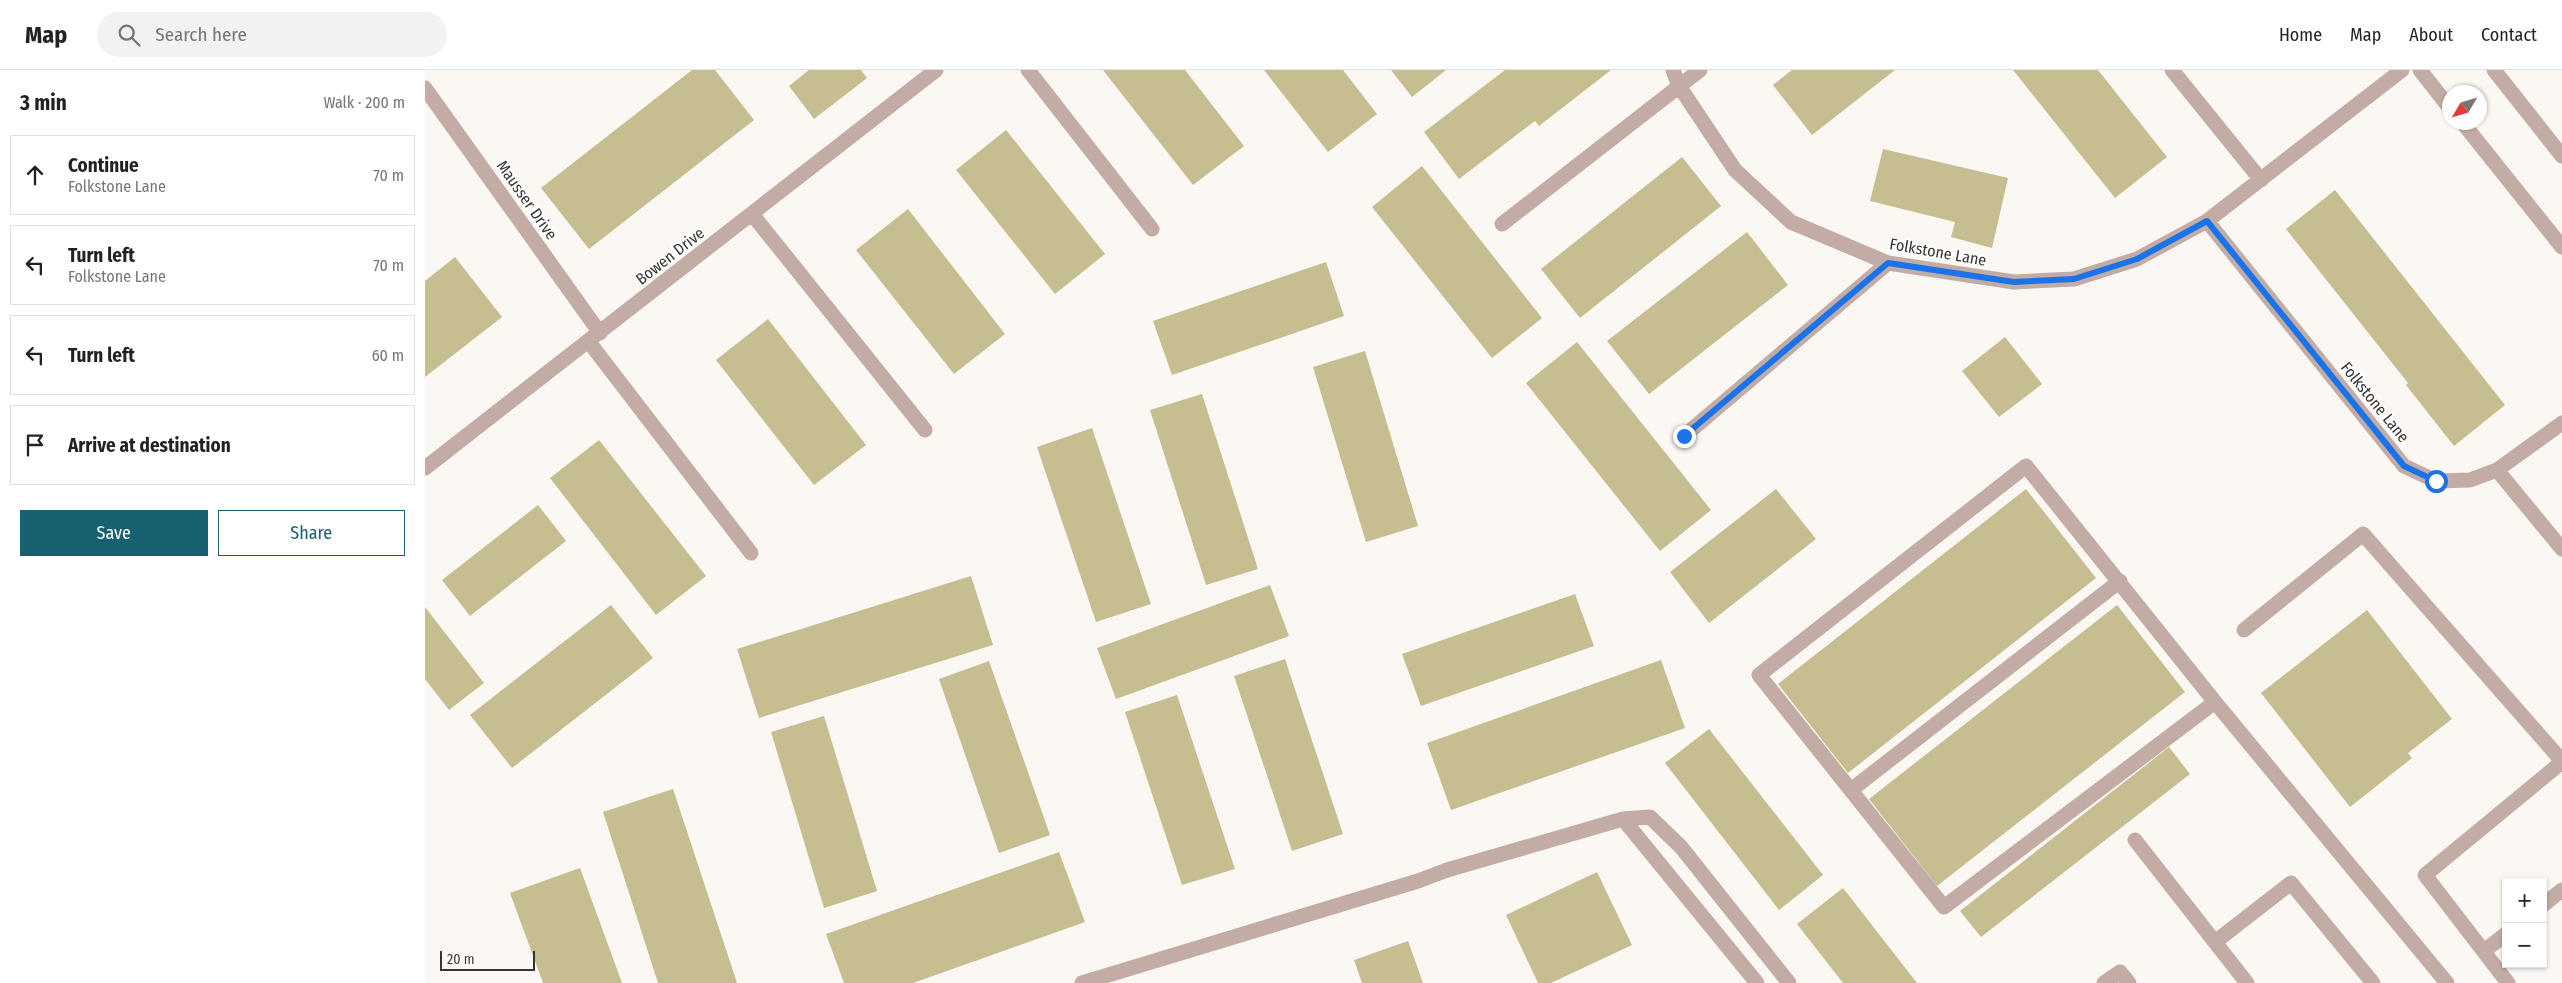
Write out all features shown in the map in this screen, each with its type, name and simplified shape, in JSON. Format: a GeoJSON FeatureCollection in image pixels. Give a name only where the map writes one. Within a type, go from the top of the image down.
{"type":"FeatureCollection","features":[{"type":"Feature","properties":{"kind":"street","name":"Bowen Drive"},"geometry":{"type":"LineString","coordinates":[[425,468],[936,70]]}},
{"type":"Feature","properties":{"kind":"street"},"geometry":{"type":"LineString","coordinates":[[1028,70],[1152,229]]}},
{"type":"Feature","properties":{"kind":"street","name":"Folkstone Lane"},"geometry":{"type":"LineString","coordinates":[[1673,70],[1679,86],[1735,170],[1791,222],[1888,263],[2014,282],[2074,279],[2137,259],[2207,221],[2402,70]]}},
{"type":"Feature","properties":{"kind":"street"},"geometry":{"type":"LineString","coordinates":[[1502,224],[1700,70]]}},
{"type":"Feature","properties":{"kind":"street"},"geometry":{"type":"LineString","coordinates":[[2172,70],[2261,180]]}},
{"type":"Feature","properties":{"kind":"street"},"geometry":{"type":"LineString","coordinates":[[2420,70],[2442,98]]}},
{"type":"Feature","properties":{"kind":"street"},"geometry":{"type":"LineString","coordinates":[[2494,70],[2562,156]]}},
{"type":"Feature","properties":{"kind":"street","name":"Mausser Drive"},"geometry":{"type":"LineString","coordinates":[[425,88],[594,337],[751,553]]}},
{"type":"Feature","properties":{"kind":"street"},"geometry":{"type":"LineString","coordinates":[[2468,130],[2562,247]]}},
{"type":"Feature","properties":{"kind":"street"},"geometry":{"type":"LineString","coordinates":[[752,214],[925,430]]}},
{"type":"Feature","properties":{"kind":"street","name":"Folkstone Lane"},"geometry":{"type":"LineString","coordinates":[[2207,221],[2404,466],[2436,481],[2470,480],[2497,470],[2562,422]]}},
{"type":"Feature","properties":{"kind":"street"},"geometry":{"type":"LineString","coordinates":[[1684,436],[1888,263]]}},
{"type":"Feature","properties":{"kind":"street"},"geometry":{"type":"LineString","coordinates":[[2215,702],[1944,907],[1759,675],[2026,466],[2215,702],[2447,983]]}},
{"type":"Feature","properties":{"kind":"street"},"geometry":{"type":"LineString","coordinates":[[2497,470],[2562,549]]}},
{"type":"Feature","properties":{"kind":"street"},"geometry":{"type":"LineString","coordinates":[[2244,630],[2363,534],[2562,762],[2425,875],[2508,983]]}},
{"type":"Feature","properties":{"kind":"street"},"geometry":{"type":"LineString","coordinates":[[1851,790],[2120,581]]}},
{"type":"Feature","properties":{"kind":"street"},"geometry":{"type":"LineString","coordinates":[[1082,983],[1418,881],[1447,870],[1623,819],[1649,817],[1681,847],[1789,983]]}},
{"type":"Feature","properties":{"kind":"street"},"geometry":{"type":"LineString","coordinates":[[1623,819],[1757,983]]}},
{"type":"Feature","properties":{"kind":"street"},"geometry":{"type":"LineString","coordinates":[[2135,840],[2247,983]]}},
{"type":"Feature","properties":{"kind":"street"},"geometry":{"type":"LineString","coordinates":[[2215,942],[2291,883],[2373,983]]}},
{"type":"Feature","properties":{"kind":"street"},"geometry":{"type":"LineString","coordinates":[[2547,902],[2562,890]]}},
{"type":"Feature","properties":{"kind":"street"},"geometry":{"type":"LineString","coordinates":[[2484,951],[2502,937]]}},
{"type":"Feature","properties":{"kind":"street"},"geometry":{"type":"LineString","coordinates":[[2104,983],[2120,972],[2129,983]]}},
{"type":"Feature","properties":{"kind":"building"},"geometry":{"type":"Polygon","coordinates":[[[692,70],[715,70],[754,120],[589,249],[541,188],[692,70]]]}},
{"type":"Feature","properties":{"kind":"building"},"geometry":{"type":"Polygon","coordinates":[[[809,70],[861,70],[867,78],[814,119],[789,86],[809,70]]]}},
{"type":"Feature","properties":{"kind":"building"},"geometry":{"type":"Polygon","coordinates":[[[1103,70],[1185,70],[1244,146],[1193,185],[1103,70]]]}},
{"type":"Feature","properties":{"kind":"building"},"geometry":{"type":"Polygon","coordinates":[[[1264,70],[1343,70],[1377,114],[1328,152],[1264,70]]]}},
{"type":"Feature","properties":{"kind":"building"},"geometry":{"type":"Polygon","coordinates":[[[1391,70],[1446,70],[1412,97],[1391,70]]]}},
{"type":"Feature","properties":{"kind":"building"},"geometry":{"type":"Polygon","coordinates":[[[1505,70],[1611,70],[1539,126],[1535,121],[1459,179],[1424,132],[1505,70]]]}},
{"type":"Feature","properties":{"kind":"building"},"geometry":{"type":"Polygon","coordinates":[[[1792,70],[1895,70],[1812,135],[1773,85],[1792,70]]]}},
{"type":"Feature","properties":{"kind":"building"},"geometry":{"type":"Polygon","coordinates":[[[2013,70],[2098,70],[2167,157],[2115,198],[2013,70]]]}},
{"type":"Feature","properties":{"kind":"building"},"geometry":{"type":"Polygon","coordinates":[[[1006,130],[1105,254],[1055,294],[956,170],[1006,130]]]}},
{"type":"Feature","properties":{"kind":"building"},"geometry":{"type":"Polygon","coordinates":[[[1883,149],[2008,178],[1992,248],[1951,237],[1955,222],[1870,201],[1883,149]]]}},
{"type":"Feature","properties":{"kind":"building"},"geometry":{"type":"Polygon","coordinates":[[[1682,157],[1721,206],[1580,318],[1541,269],[1682,157]]]}},
{"type":"Feature","properties":{"kind":"building"},"geometry":{"type":"Polygon","coordinates":[[[1422,166],[1542,318],[1492,358],[1372,207],[1422,166]]]}},
{"type":"Feature","properties":{"kind":"building"},"geometry":{"type":"Polygon","coordinates":[[[2335,190],[2505,405],[2454,446],[2406,385],[2408,383],[2286,229],[2335,190]]]}},
{"type":"Feature","properties":{"kind":"building"},"geometry":{"type":"Polygon","coordinates":[[[908,209],[1005,334],[954,374],[856,250],[908,209]]]}},
{"type":"Feature","properties":{"kind":"building"},"geometry":{"type":"Polygon","coordinates":[[[1747,232],[1788,285],[1649,394],[1607,341],[1747,232]]]}},
{"type":"Feature","properties":{"kind":"building"},"geometry":{"type":"Polygon","coordinates":[[[455,257],[502,317],[425,377],[425,281],[455,257]]]}},
{"type":"Feature","properties":{"kind":"building"},"geometry":{"type":"Polygon","coordinates":[[[1326,262],[1344,316],[1172,375],[1153,321],[1326,262]]]}},
{"type":"Feature","properties":{"kind":"building"},"geometry":{"type":"Polygon","coordinates":[[[768,319],[866,445],[814,485],[716,360],[768,319]]]}},
{"type":"Feature","properties":{"kind":"building"},"geometry":{"type":"Polygon","coordinates":[[[2005,337],[2042,384],[1999,417],[1962,371],[2005,337]]]}},
{"type":"Feature","properties":{"kind":"building"},"geometry":{"type":"Polygon","coordinates":[[[1577,342],[1711,510],[1660,551],[1526,383],[1577,342]]]}},
{"type":"Feature","properties":{"kind":"building"},"geometry":{"type":"Polygon","coordinates":[[[1365,351],[1418,526],[1366,542],[1313,367],[1365,351]]]}},
{"type":"Feature","properties":{"kind":"building"},"geometry":{"type":"Polygon","coordinates":[[[1202,394],[1258,569],[1206,585],[1150,410],[1202,394]]]}},
{"type":"Feature","properties":{"kind":"building"},"geometry":{"type":"Polygon","coordinates":[[[1092,428],[1151,604],[1096,622],[1037,447],[1092,428]]]}},
{"type":"Feature","properties":{"kind":"building"},"geometry":{"type":"Polygon","coordinates":[[[599,440],[706,576],[656,615],[550,478],[599,440]]]}},
{"type":"Feature","properties":{"kind":"building"},"geometry":{"type":"Polygon","coordinates":[[[1776,489],[1816,539],[1709,623],[1670,572],[1776,489]]]}},
{"type":"Feature","properties":{"kind":"building"},"geometry":{"type":"Polygon","coordinates":[[[2026,489],[2096,578],[1848,773],[1778,684],[2026,489]]]}},
{"type":"Feature","properties":{"kind":"building"},"geometry":{"type":"Polygon","coordinates":[[[538,505],[566,541],[470,616],[442,580],[538,505]]]}},
{"type":"Feature","properties":{"kind":"building"},"geometry":{"type":"Polygon","coordinates":[[[971,576],[993,645],[759,718],[737,649],[971,576]]]}},
{"type":"Feature","properties":{"kind":"building"},"geometry":{"type":"Polygon","coordinates":[[[1270,585],[1289,636],[1116,699],[1097,648],[1270,585]]]}},
{"type":"Feature","properties":{"kind":"building"},"geometry":{"type":"Polygon","coordinates":[[[1575,594],[1594,646],[1421,706],[1402,654],[1575,594]]]}},
{"type":"Feature","properties":{"kind":"building"},"geometry":{"type":"Polygon","coordinates":[[[611,605],[653,658],[512,768],[470,715],[611,605]]]}},
{"type":"Feature","properties":{"kind":"building"},"geometry":{"type":"Polygon","coordinates":[[[2117,605],[2185,692],[1937,886],[1869,799],[2117,605]]]}},
{"type":"Feature","properties":{"kind":"building"},"geometry":{"type":"Polygon","coordinates":[[[425,607],[484,683],[449,710],[425,679],[425,607]]]}},
{"type":"Feature","properties":{"kind":"building"},"geometry":{"type":"Polygon","coordinates":[[[2367,610],[2452,719],[2408,753],[2412,758],[2350,807],[2261,693],[2367,610]]]}},
{"type":"Feature","properties":{"kind":"building"},"geometry":{"type":"Polygon","coordinates":[[[1285,659],[1343,834],[1292,851],[1234,676],[1285,659]]]}},
{"type":"Feature","properties":{"kind":"building"},"geometry":{"type":"Polygon","coordinates":[[[1661,660],[1685,728],[1451,810],[1427,743],[1661,660]]]}},
{"type":"Feature","properties":{"kind":"building"},"geometry":{"type":"Polygon","coordinates":[[[989,661],[1050,835],[999,853],[939,679],[989,661]]]}},
{"type":"Feature","properties":{"kind":"building"},"geometry":{"type":"Polygon","coordinates":[[[1177,695],[1235,869],[1182,885],[1125,712],[1177,695]]]}},
{"type":"Feature","properties":{"kind":"building"},"geometry":{"type":"Polygon","coordinates":[[[824,716],[877,891],[824,908],[771,732],[824,716]]]}},
{"type":"Feature","properties":{"kind":"building"},"geometry":{"type":"Polygon","coordinates":[[[1709,729],[1823,875],[1779,910],[1665,763],[1709,729]]]}},
{"type":"Feature","properties":{"kind":"building"},"geometry":{"type":"Polygon","coordinates":[[[2169,747],[2190,774],[1981,937],[1960,911],[2169,747]]]}},
{"type":"Feature","properties":{"kind":"building"},"geometry":{"type":"Polygon","coordinates":[[[673,789],[737,983],[658,983],[603,812],[673,789]]]}},
{"type":"Feature","properties":{"kind":"building"},"geometry":{"type":"Polygon","coordinates":[[[1059,852],[1085,922],[913,983],[844,983],[826,934],[1059,852]]]}},
{"type":"Feature","properties":{"kind":"building"},"geometry":{"type":"Polygon","coordinates":[[[580,868],[622,983],[543,983],[510,893],[580,868]]]}},
{"type":"Feature","properties":{"kind":"building"},"geometry":{"type":"Polygon","coordinates":[[[1597,872],[1632,945],[1551,983],[1538,983],[1506,915],[1597,872]]]}},
{"type":"Feature","properties":{"kind":"building"},"geometry":{"type":"Polygon","coordinates":[[[1843,888],[1917,983],[1843,983],[1797,924],[1843,888]]]}},
{"type":"Feature","properties":{"kind":"building"},"geometry":{"type":"Polygon","coordinates":[[[1408,941],[1423,983],[1362,983],[1354,960],[1408,941]]]}},
{"type":"Feature","properties":{"kind":"route"},"geometry":{"type":"LineString","coordinates":[[1684,436],[1888,263],[2014,282],[2074,279],[2137,259],[2207,221],[2404,466],[2436,481]]}}]}
